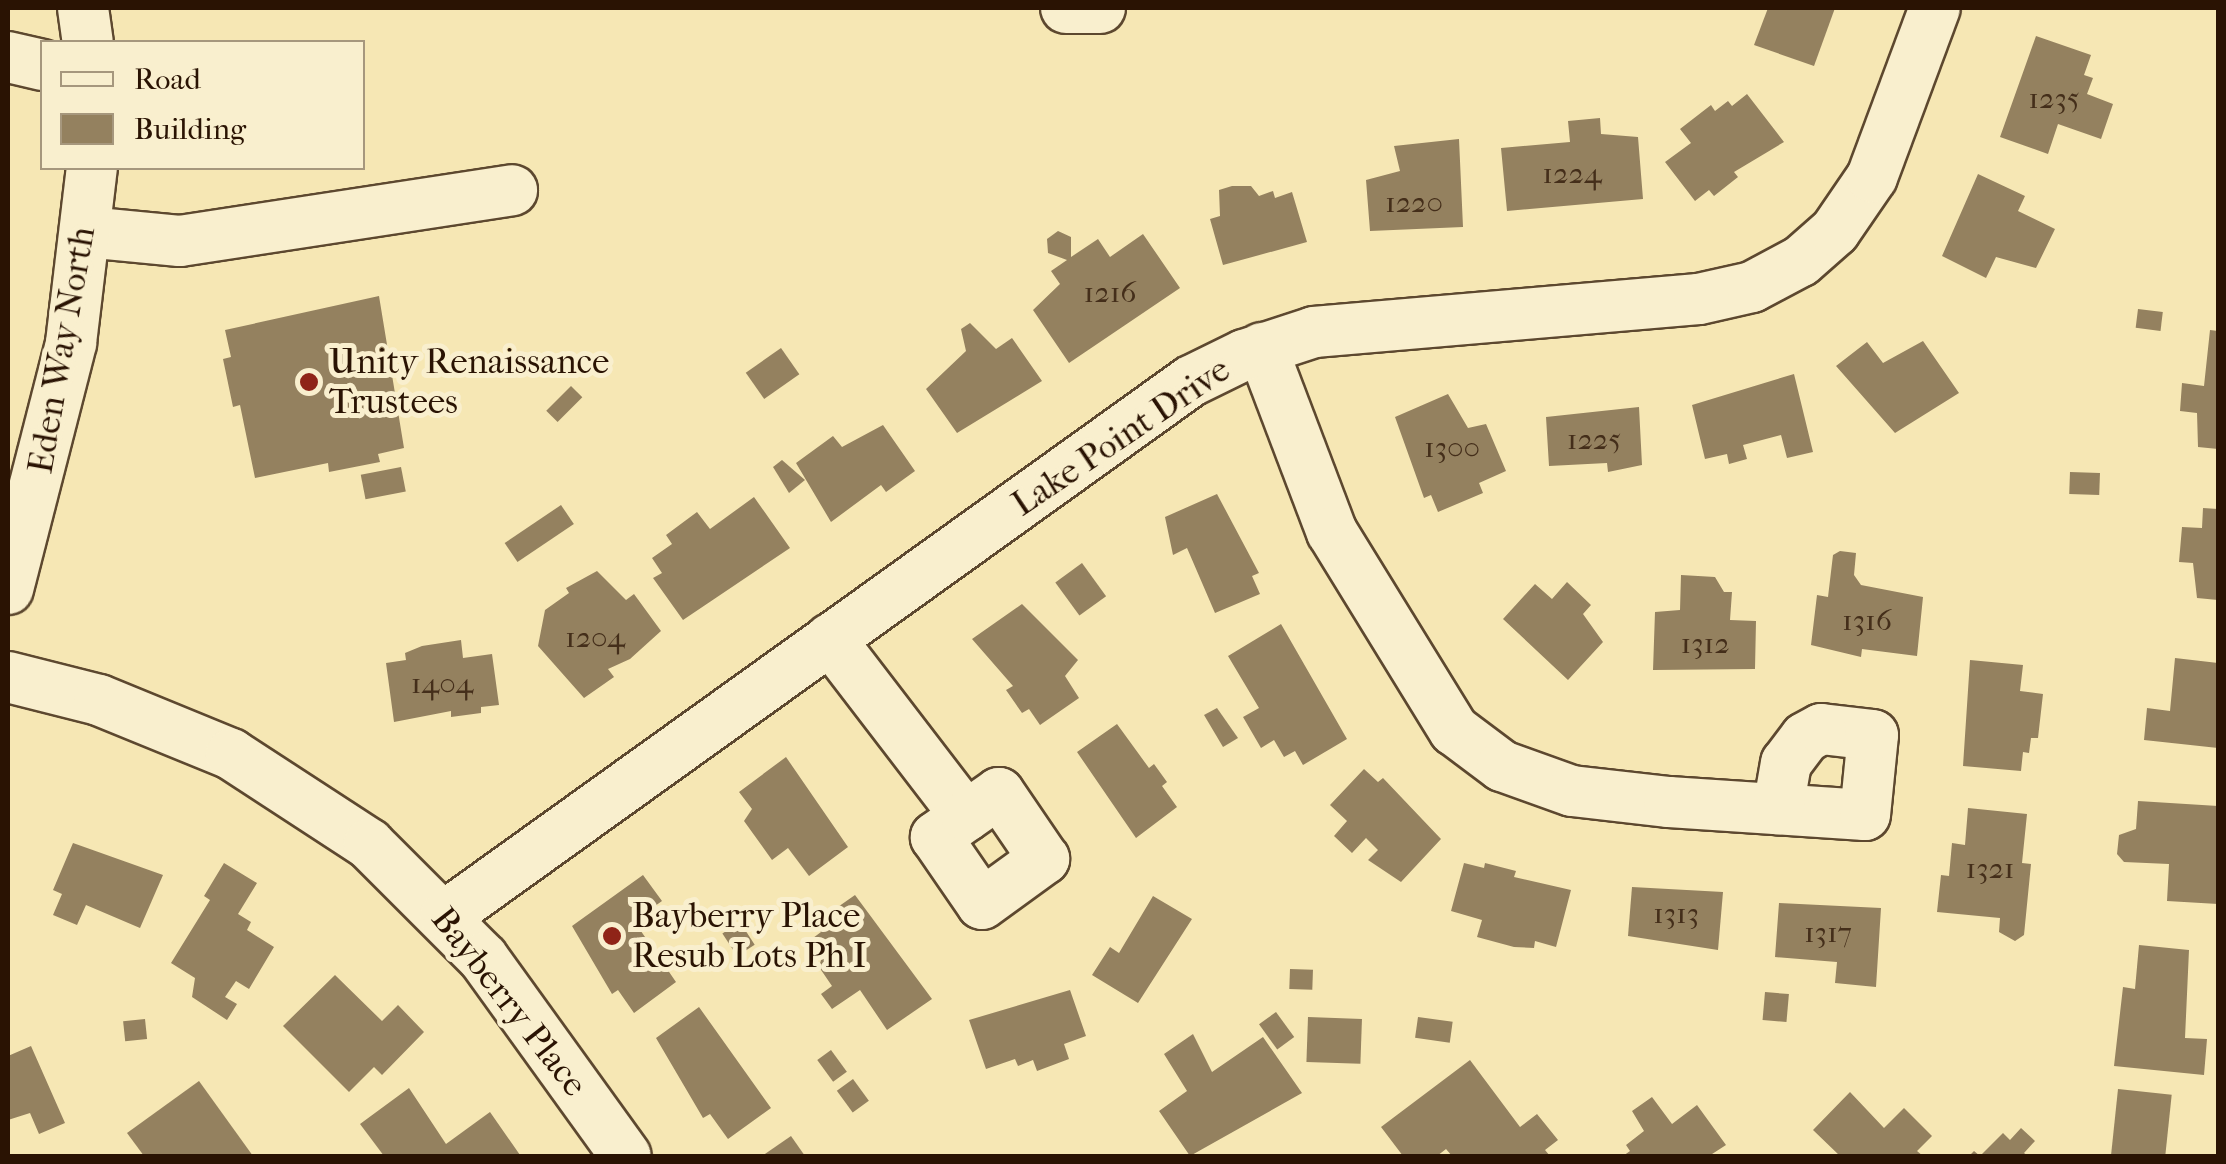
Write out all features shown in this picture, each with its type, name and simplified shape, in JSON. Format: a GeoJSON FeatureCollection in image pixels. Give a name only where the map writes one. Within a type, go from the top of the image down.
{"type":"FeatureCollection","features":[{"type":"Feature","properties":{"kind":"street"},"geometry":{"type":"LineString","coordinates":[[83,8],[88,40]]}},
{"type":"Feature","properties":{"kind":"street"},"geometry":{"type":"LineString","coordinates":[[98,40],[102,8]]}},
{"type":"Feature","properties":{"kind":"street"},"geometry":{"type":"LineString","coordinates":[[1066,8],[1100,8]]}},
{"type":"Feature","properties":{"kind":"street","name":"Lake Point Drive"},"geometry":{"type":"LineString","coordinates":[[445,916],[1192,381],[1262,348],[1314,332],[1699,299],[1752,287],[1801,261],[1860,197],[1935,8]]}},
{"type":"Feature","properties":{"kind":"street"},"geometry":{"type":"LineString","coordinates":[[8,57],[40,65]]}},
{"type":"Feature","properties":{"kind":"street","name":"Eden Way North"},"geometry":{"type":"LineString","coordinates":[[8,589],[49,443],[86,232],[92,170]]}},
{"type":"Feature","properties":{"kind":"street"},"geometry":{"type":"LineString","coordinates":[[86,232],[180,241],[512,190]]}},
{"type":"Feature","properties":{"kind":"street"},"geometry":{"type":"LineString","coordinates":[[1262,348],[1332,532],[1454,730],[1502,766],[1572,791],[1778,809]]}},
{"type":"Feature","properties":{"kind":"street"},"geometry":{"type":"LineString","coordinates":[[830,639],[966,816]]}},
{"type":"Feature","properties":{"kind":"street","name":"Bayberry Place"},"geometry":{"type":"LineString","coordinates":[[8,677],[99,700],[231,754],[370,844],[445,916],[550,1045],[626,1156]]}},
{"type":"Feature","properties":{"kind":"building"},"geometry":{"type":"Polygon","coordinates":[[[1768,8],[1835,8],[1814,66],[1754,45],[1768,8]]]}},
{"type":"Feature","properties":{"kind":"building"},"geometry":{"type":"Polygon","coordinates":[[[2036,36],[2091,55],[2084,75],[2093,78],[2087,94],[2113,104],[2101,139],[2058,124],[2048,154],[2000,137],[2036,36]]]}},
{"type":"Feature","properties":{"kind":"building"},"geometry":{"type":"Polygon","coordinates":[[[1747,94],[1784,142],[1734,172],[1738,177],[1714,196],[1709,190],[1695,201],[1665,162],[1691,143],[1680,129],[1711,105],[1715,111],[1728,101],[1732,106],[1747,94]]]}},
{"type":"Feature","properties":{"kind":"building"},"geometry":{"type":"Polygon","coordinates":[[[1600,118],[1601,134],[1638,137],[1643,199],[1507,211],[1501,148],[1570,142],[1568,121],[1600,118]]]}},
{"type":"Feature","properties":{"kind":"building"},"geometry":{"type":"Polygon","coordinates":[[[1459,139],[1463,227],[1370,231],[1366,180],[1400,171],[1394,146],[1459,139]]]}},
{"type":"Feature","properties":{"kind":"building"},"geometry":{"type":"Polygon","coordinates":[[[1978,174],[2025,196],[2018,211],[2055,229],[2036,268],[1996,257],[1986,278],[1942,256],[1978,174]]]}},
{"type":"Feature","properties":{"kind":"building"},"geometry":{"type":"Polygon","coordinates":[[[1251,186],[1259,196],[1273,191],[1275,198],[1292,192],[1307,242],[1223,265],[1210,219],[1220,216],[1219,190],[1251,186]]]}},
{"type":"Feature","properties":{"kind":"building"},"geometry":{"type":"Polygon","coordinates":[[[1058,231],[1071,237],[1071,257],[1098,239],[1110,257],[1143,234],[1180,288],[1069,363],[1033,310],[1060,284],[1051,271],[1067,260],[1048,253],[1047,239],[1058,231]]]}},
{"type":"Feature","properties":{"kind":"building","name":"Unity Renaissance Trustees"},"geometry":{"type":"Polygon","coordinates":[[[379,296],[404,448],[378,454],[380,462],[329,472],[328,463],[255,478],[240,405],[233,407],[223,359],[231,357],[225,330],[379,296]]]}},
{"type":"Feature","properties":{"kind":"building"},"geometry":{"type":"Polygon","coordinates":[[[2138,309],[2163,312],[2160,331],[2136,328],[2138,309]]]}},
{"type":"Feature","properties":{"kind":"building"},"geometry":{"type":"Polygon","coordinates":[[[970,323],[996,349],[1012,338],[1042,381],[957,433],[926,389],[966,351],[961,329],[970,323]]]}},
{"type":"Feature","properties":{"kind":"building"},"geometry":{"type":"Polygon","coordinates":[[[2210,330],[2218,331],[2218,449],[2198,447],[2197,413],[2180,411],[2182,383],[2204,386],[2210,330]]]}},
{"type":"Feature","properties":{"kind":"building"},"geometry":{"type":"Polygon","coordinates":[[[1923,341],[1959,393],[1895,433],[1836,366],[1867,342],[1883,363],[1923,341]]]}},
{"type":"Feature","properties":{"kind":"building"},"geometry":{"type":"Polygon","coordinates":[[[781,348],[799,374],[764,399],[746,373],[781,348]]]}},
{"type":"Feature","properties":{"kind":"building"},"geometry":{"type":"Polygon","coordinates":[[[1794,374],[1813,452],[1787,458],[1781,435],[1743,445],[1747,459],[1729,464],[1727,454],[1705,459],[1692,405],[1794,374]]]}},
{"type":"Feature","properties":{"kind":"building"},"geometry":{"type":"Polygon","coordinates":[[[571,386],[582,397],[558,422],[546,411],[571,386]]]}},
{"type":"Feature","properties":{"kind":"building"},"geometry":{"type":"Polygon","coordinates":[[[1448,394],[1468,428],[1486,424],[1506,471],[1479,483],[1483,493],[1438,512],[1431,495],[1424,498],[1395,417],[1448,394]]]}},
{"type":"Feature","properties":{"kind":"building"},"geometry":{"type":"Polygon","coordinates":[[[1639,407],[1642,465],[1608,472],[1607,463],[1549,466],[1546,417],[1639,407]]]}},
{"type":"Feature","properties":{"kind":"building"},"geometry":{"type":"Polygon","coordinates":[[[883,425],[915,471],[886,492],[881,485],[831,522],[796,463],[833,436],[842,447],[883,425]]]}},
{"type":"Feature","properties":{"kind":"building"},"geometry":{"type":"Polygon","coordinates":[[[782,460],[805,480],[789,493],[773,467],[782,460]]]}},
{"type":"Feature","properties":{"kind":"building"},"geometry":{"type":"Polygon","coordinates":[[[401,467],[406,492],[366,499],[361,475],[401,467]]]}},
{"type":"Feature","properties":{"kind":"building"},"geometry":{"type":"Polygon","coordinates":[[[2070,472],[2100,473],[2099,495],[2069,494],[2070,472]]]}},
{"type":"Feature","properties":{"kind":"building"},"geometry":{"type":"Polygon","coordinates":[[[1217,494],[1259,573],[1252,576],[1260,594],[1215,613],[1187,548],[1173,555],[1165,517],[1217,494]]]}},
{"type":"Feature","properties":{"kind":"building"},"geometry":{"type":"Polygon","coordinates":[[[754,497],[790,548],[683,620],[653,578],[662,573],[652,558],[672,544],[666,535],[697,512],[710,529],[754,497]]]}},
{"type":"Feature","properties":{"kind":"building"},"geometry":{"type":"Polygon","coordinates":[[[561,505],[574,524],[517,562],[505,543],[561,505]]]}},
{"type":"Feature","properties":{"kind":"building"},"geometry":{"type":"Polygon","coordinates":[[[2203,508],[2218,509],[2218,600],[2197,598],[2193,563],[2179,562],[2182,527],[2202,528],[2203,508]]]}},
{"type":"Feature","properties":{"kind":"building"},"geometry":{"type":"Polygon","coordinates":[[[1840,551],[1856,553],[1854,575],[1861,585],[1923,597],[1917,656],[1862,649],[1861,657],[1811,645],[1817,595],[1828,597],[1833,555],[1840,551]]]}},
{"type":"Feature","properties":{"kind":"building"},"geometry":{"type":"Polygon","coordinates":[[[1082,563],[1106,596],[1079,616],[1055,582],[1082,563]]]}},
{"type":"Feature","properties":{"kind":"building"},"geometry":{"type":"Polygon","coordinates":[[[597,571],[626,600],[634,594],[661,631],[630,659],[608,669],[614,677],[584,698],[538,646],[545,610],[569,593],[566,588],[597,571]]]}},
{"type":"Feature","properties":{"kind":"building"},"geometry":{"type":"Polygon","coordinates":[[[1681,575],[1715,577],[1724,592],[1732,592],[1730,620],[1756,621],[1755,669],[1653,670],[1655,612],[1680,610],[1681,575]]]}},
{"type":"Feature","properties":{"kind":"building"},"geometry":{"type":"Polygon","coordinates":[[[1567,582],[1591,605],[1583,614],[1603,642],[1568,680],[1503,619],[1535,584],[1552,599],[1567,582]]]}},
{"type":"Feature","properties":{"kind":"building"},"geometry":{"type":"Polygon","coordinates":[[[1022,604],[1078,660],[1065,676],[1079,698],[1040,725],[1029,709],[1022,713],[1006,690],[1013,686],[972,639],[1022,604]]]}},
{"type":"Feature","properties":{"kind":"building"},"geometry":{"type":"Polygon","coordinates":[[[1281,624],[1347,739],[1303,765],[1295,751],[1284,757],[1274,740],[1261,748],[1243,717],[1259,708],[1228,656],[1281,624]]]}},
{"type":"Feature","properties":{"kind":"building"},"geometry":{"type":"Polygon","coordinates":[[[461,640],[463,658],[492,654],[499,705],[481,707],[481,713],[451,717],[451,711],[394,722],[386,663],[406,660],[405,653],[422,646],[461,640]]]}},
{"type":"Feature","properties":{"kind":"building"},"geometry":{"type":"Polygon","coordinates":[[[2175,658],[2218,663],[2218,748],[2144,740],[2147,708],[2170,711],[2175,658]]]}},
{"type":"Feature","properties":{"kind":"building"},"geometry":{"type":"Polygon","coordinates":[[[1970,660],[2023,665],[2020,691],[2043,694],[2038,738],[2031,738],[2029,753],[2023,752],[2021,771],[1963,766],[1970,660]]]}},
{"type":"Feature","properties":{"kind":"building"},"geometry":{"type":"Polygon","coordinates":[[[1217,708],[1238,738],[1223,747],[1204,715],[1217,708]]]}},
{"type":"Feature","properties":{"kind":"building"},"geometry":{"type":"Polygon","coordinates":[[[1117,724],[1149,768],[1154,764],[1167,782],[1162,786],[1177,807],[1136,838],[1077,752],[1117,724]]]}},
{"type":"Feature","properties":{"kind":"building"},"geometry":{"type":"Polygon","coordinates":[[[786,757],[848,847],[809,876],[788,848],[772,860],[744,821],[752,809],[739,792],[786,757]]]}},
{"type":"Feature","properties":{"kind":"building"},"geometry":{"type":"Polygon","coordinates":[[[1364,769],[1378,782],[1383,778],[1441,839],[1401,882],[1368,860],[1378,850],[1366,838],[1352,853],[1334,836],[1347,821],[1330,805],[1364,769]]]}},
{"type":"Feature","properties":{"kind":"building"},"geometry":{"type":"Polygon","coordinates":[[[2138,801],[2218,806],[2218,904],[2167,901],[2169,864],[2124,862],[2117,854],[2119,835],[2136,829],[2138,801]]]}},
{"type":"Feature","properties":{"kind":"building"},"geometry":{"type":"Polygon","coordinates":[[[1968,808],[2027,814],[2022,863],[2031,864],[2024,935],[2015,941],[1999,932],[2000,918],[1937,912],[1941,875],[1949,876],[1952,843],[1965,845],[1968,808]]]}},
{"type":"Feature","properties":{"kind":"building"},"geometry":{"type":"Polygon","coordinates":[[[73,843],[163,875],[140,928],[86,905],[77,925],[53,915],[62,894],[53,890],[73,843]]]}},
{"type":"Feature","properties":{"kind":"building"},"geometry":{"type":"Polygon","coordinates":[[[224,863],[257,883],[238,914],[251,922],[247,930],[274,947],[249,989],[236,981],[225,997],[237,1004],[227,1020],[192,997],[195,978],[171,963],[210,900],[204,896],[224,863]]]}},
{"type":"Feature","properties":{"kind":"building"},"geometry":{"type":"Polygon","coordinates":[[[1464,863],[1484,868],[1485,863],[1516,871],[1514,877],[1571,890],[1556,947],[1535,941],[1534,948],[1514,947],[1477,937],[1482,920],[1451,911],[1464,863]]]}},
{"type":"Feature","properties":{"kind":"building","name":"Bayberry Place Resub Lots Ph I"},"geometry":{"type":"Polygon","coordinates":[[[643,875],[662,901],[634,921],[676,982],[634,1013],[618,990],[612,994],[572,926],[643,875]]]}},
{"type":"Feature","properties":{"kind":"building"},"geometry":{"type":"Polygon","coordinates":[[[1632,887],[1723,892],[1718,950],[1628,936],[1632,887]]]}},
{"type":"Feature","properties":{"kind":"building"},"geometry":{"type":"Polygon","coordinates":[[[855,895],[932,999],[887,1030],[860,990],[832,1009],[821,994],[832,986],[819,967],[823,953],[813,938],[821,932],[815,923],[855,895]]]}},
{"type":"Feature","properties":{"kind":"building"},"geometry":{"type":"Polygon","coordinates":[[[1153,896],[1192,919],[1138,1003],[1092,975],[1110,947],[1119,953],[1153,896]]]}},
{"type":"Feature","properties":{"kind":"building"},"geometry":{"type":"Polygon","coordinates":[[[1779,903],[1881,908],[1876,987],[1835,983],[1837,962],[1775,957],[1779,903]]]}},
{"type":"Feature","properties":{"kind":"building"},"geometry":{"type":"Polygon","coordinates":[[[740,922],[755,945],[737,956],[722,933],[740,922]]]}},
{"type":"Feature","properties":{"kind":"building"},"geometry":{"type":"Polygon","coordinates":[[[2139,945],[2189,950],[2185,1038],[2207,1039],[2204,1075],[2114,1066],[2123,987],[2135,989],[2139,945]]]}},
{"type":"Feature","properties":{"kind":"building"},"geometry":{"type":"Polygon","coordinates":[[[1290,969],[1313,970],[1312,990],[1289,989],[1290,969]]]}},
{"type":"Feature","properties":{"kind":"building"},"geometry":{"type":"Polygon","coordinates":[[[335,975],[382,1021],[398,1005],[424,1032],[382,1075],[374,1067],[349,1092],[283,1026],[335,975]]]}},
{"type":"Feature","properties":{"kind":"building"},"geometry":{"type":"Polygon","coordinates":[[[1070,990],[1086,1036],[1064,1044],[1069,1059],[1037,1071],[1033,1060],[1018,1066],[1015,1059],[986,1069],[969,1020],[1070,990]]]}},
{"type":"Feature","properties":{"kind":"building"},"geometry":{"type":"Polygon","coordinates":[[[1765,992],[1789,994],[1786,1022],[1763,1020],[1765,992]]]}},
{"type":"Feature","properties":{"kind":"building"},"geometry":{"type":"Polygon","coordinates":[[[699,1007],[771,1108],[728,1139],[710,1114],[703,1118],[656,1038],[699,1007]]]}},
{"type":"Feature","properties":{"kind":"building"},"geometry":{"type":"Polygon","coordinates":[[[1276,1012],[1294,1037],[1277,1049],[1259,1024],[1276,1012]]]}},
{"type":"Feature","properties":{"kind":"building"},"geometry":{"type":"Polygon","coordinates":[[[1308,1017],[1362,1019],[1360,1064],[1306,1062],[1308,1017]]]}},
{"type":"Feature","properties":{"kind":"building"},"geometry":{"type":"Polygon","coordinates":[[[1418,1017],[1453,1022],[1450,1043],[1415,1038],[1418,1017]]]}},
{"type":"Feature","properties":{"kind":"building"},"geometry":{"type":"Polygon","coordinates":[[[145,1019],[147,1039],[125,1041],[123,1021],[145,1019]]]}},
{"type":"Feature","properties":{"kind":"building"},"geometry":{"type":"Polygon","coordinates":[[[1193,1034],[1212,1072],[1263,1037],[1302,1093],[1190,1156],[1159,1111],[1187,1091],[1164,1054],[1193,1034]]]}},
{"type":"Feature","properties":{"kind":"building"},"geometry":{"type":"Polygon","coordinates":[[[31,1046],[65,1123],[39,1134],[30,1113],[8,1120],[8,1056],[31,1046]]]}},
{"type":"Feature","properties":{"kind":"building"},"geometry":{"type":"Polygon","coordinates":[[[831,1050],[847,1072],[833,1082],[817,1060],[831,1050]]]}},
{"type":"Feature","properties":{"kind":"building"},"geometry":{"type":"Polygon","coordinates":[[[1470,1060],[1520,1127],[1537,1114],[1558,1140],[1545,1150],[1550,1156],[1452,1156],[1446,1149],[1437,1156],[1403,1156],[1381,1127],[1470,1060]]]}},
{"type":"Feature","properties":{"kind":"building"},"geometry":{"type":"Polygon","coordinates":[[[853,1079],[869,1101],[853,1113],[837,1091],[853,1079]]]}},
{"type":"Feature","properties":{"kind":"building"},"geometry":{"type":"Polygon","coordinates":[[[199,1081],[253,1156],[144,1156],[127,1133],[199,1081]]]}},
{"type":"Feature","properties":{"kind":"building"},"geometry":{"type":"Polygon","coordinates":[[[409,1088],[446,1144],[490,1112],[520,1155],[384,1156],[360,1124],[409,1088]]]}},
{"type":"Feature","properties":{"kind":"building"},"geometry":{"type":"Polygon","coordinates":[[[2118,1089],[2172,1095],[2165,1156],[2111,1156],[2118,1089]]]}},
{"type":"Feature","properties":{"kind":"building"},"geometry":{"type":"Polygon","coordinates":[[[1850,1092],[1884,1128],[1904,1108],[1932,1136],[1917,1151],[1923,1156],[1840,1156],[1813,1130],[1850,1092]]]}},
{"type":"Feature","properties":{"kind":"building"},"geometry":{"type":"Polygon","coordinates":[[[1652,1097],[1672,1124],[1697,1105],[1726,1145],[1709,1156],[1623,1156],[1630,1151],[1626,1145],[1644,1131],[1632,1111],[1652,1097]]]}},
{"type":"Feature","properties":{"kind":"building"},"geometry":{"type":"Polygon","coordinates":[[[2021,1128],[2035,1141],[2024,1153],[2028,1156],[1980,1156],[2003,1133],[2010,1140],[2021,1128]]]}},
{"type":"Feature","properties":{"kind":"building"},"geometry":{"type":"Polygon","coordinates":[[[791,1136],[805,1156],[762,1156],[791,1136]]]}},
{"type":"Feature","properties":{"kind":"place","name":"Unity Renaissance Trustees"},"geometry":{"type":"Point","coordinates":[309,382]}},
{"type":"Feature","properties":{"kind":"place","name":"Bayberry Place Resub Lots Ph I"},"geometry":{"type":"Point","coordinates":[612,936]}}]}
